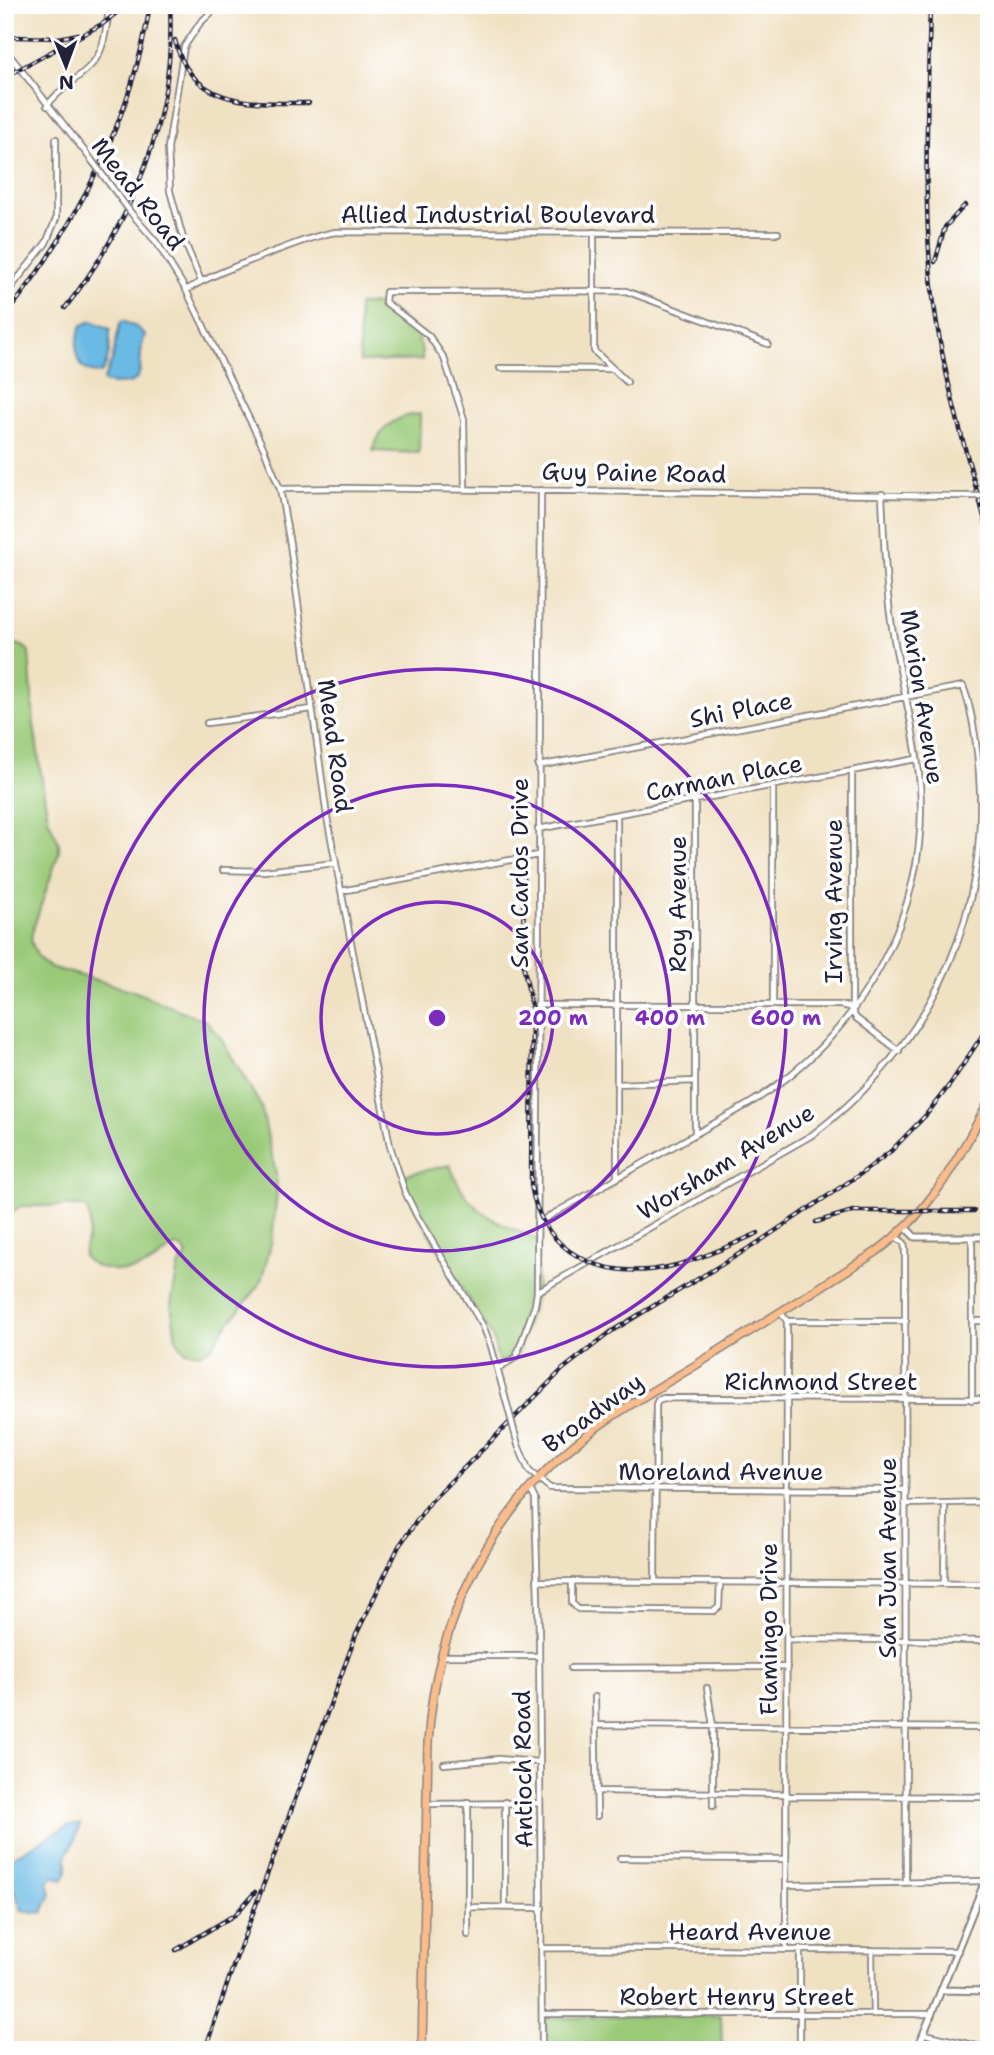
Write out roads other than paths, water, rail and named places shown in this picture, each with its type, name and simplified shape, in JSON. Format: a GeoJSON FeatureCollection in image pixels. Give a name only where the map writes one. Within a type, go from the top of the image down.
{"type":"FeatureCollection","features":[{"type":"Feature","properties":{"kind":"main road","name":"Broadway"},"geometry":{"type":"LineString","coordinates":[[422,2050],[429,1722],[441,1656],[453,1618],[477,1565],[506,1518],[530,1489],[597,1427],[876,1252],[906,1228],[947,1179],[989,1102]]}},
{"type":"Feature","properties":{"kind":"street"},"geometry":{"type":"LineString","coordinates":[[47,106],[53,97],[95,60],[101,49],[110,5]]}},
{"type":"Feature","properties":{"kind":"street"},"geometry":{"type":"LineString","coordinates":[[201,281],[183,238],[170,191],[168,148],[184,47],[193,32],[219,5]]}},
{"type":"Feature","properties":{"kind":"street","name":"Mead Road"},"geometry":{"type":"LineString","coordinates":[[11,57],[156,243],[186,290],[264,449],[279,489],[290,544],[336,863],[386,1134],[395,1166],[417,1216],[483,1326],[498,1369],[518,1445],[529,1471],[540,1478]]}},
{"type":"Feature","properties":{"kind":"street"},"geometry":{"type":"LineString","coordinates":[[5,295],[46,243],[57,219],[56,139]]}},
{"type":"Feature","properties":{"kind":"street"},"geometry":{"type":"LineString","coordinates":[[594,232],[594,351],[627,382]]}},
{"type":"Feature","properties":{"kind":"street","name":"Allied Industrial Boulevard"},"geometry":{"type":"LineString","coordinates":[[186,290],[201,281],[330,233],[778,233]]}},
{"type":"Feature","properties":{"kind":"street"},"geometry":{"type":"LineString","coordinates":[[465,489],[464,419],[444,358],[429,336],[385,302],[386,292],[626,291],[768,344]]}},
{"type":"Feature","properties":{"kind":"street"},"geometry":{"type":"LineString","coordinates":[[500,368],[601,367],[615,370]]}},
{"type":"Feature","properties":{"kind":"street","name":"Guy Paine Road"},"geometry":{"type":"LineString","coordinates":[[279,489],[989,496]]}},
{"type":"Feature","properties":{"kind":"street","name":"San Carlos Drive"},"geometry":{"type":"LineString","coordinates":[[498,1369],[516,1357],[537,1292],[541,490]]}},
{"type":"Feature","properties":{"kind":"street","name":"Marion Avenue"},"geometry":{"type":"LineString","coordinates":[[537,1223],[758,1098],[789,1077],[824,1046],[881,968],[900,922],[911,884],[920,812],[916,759],[888,600],[882,494]]}},
{"type":"Feature","properties":{"kind":"street","name":"Worsham Avenue"},"geometry":{"type":"LineString","coordinates":[[537,1292],[812,1135],[848,1106],[899,1051],[944,977],[964,924],[976,869],[981,812],[977,753],[963,686],[950,688]]}},
{"type":"Feature","properties":{"kind":"street","name":"Shi Place"},"geometry":{"type":"LineString","coordinates":[[538,766],[950,688]]}},
{"type":"Feature","properties":{"kind":"street"},"geometry":{"type":"LineString","coordinates":[[207,723],[312,709]]}},
{"type":"Feature","properties":{"kind":"street","name":"Carman Place"},"geometry":{"type":"LineString","coordinates":[[538,830],[916,759]]}},
{"type":"Feature","properties":{"kind":"street","name":"Irving Avenue"},"geometry":{"type":"LineString","coordinates":[[852,772],[852,1011],[856,1018],[899,1051]]}},
{"type":"Feature","properties":{"kind":"street"},"geometry":{"type":"LineString","coordinates":[[773,1005],[774,786]]}},
{"type":"Feature","properties":{"kind":"street","name":"Roy Avenue"},"geometry":{"type":"LineString","coordinates":[[695,801],[695,1134]]}},
{"type":"Feature","properties":{"kind":"street"},"geometry":{"type":"LineString","coordinates":[[617,816],[617,1178]]}},
{"type":"Feature","properties":{"kind":"street"},"geometry":{"type":"LineString","coordinates":[[341,891],[538,855]]}},
{"type":"Feature","properties":{"kind":"street"},"geometry":{"type":"LineString","coordinates":[[223,870],[264,871],[336,863]]}},
{"type":"Feature","properties":{"kind":"street"},"geometry":{"type":"LineString","coordinates":[[537,1004],[840,1005],[849,1007],[852,1011]]}},
{"type":"Feature","properties":{"kind":"street"},"geometry":{"type":"LineString","coordinates":[[617,1084],[695,1081]]}},
{"type":"Feature","properties":{"kind":"street"},"geometry":{"type":"LineString","coordinates":[[906,1228],[915,1237],[989,1237]]}},
{"type":"Feature","properties":{"kind":"street","name":"San Juan Avenue"},"geometry":{"type":"LineString","coordinates":[[896,1237],[905,1245],[906,1884]]}},
{"type":"Feature","properties":{"kind":"street"},"geometry":{"type":"LineString","coordinates":[[972,1237],[972,1399]]}},
{"type":"Feature","properties":{"kind":"street"},"geometry":{"type":"LineString","coordinates":[[780,1312],[787,1321],[906,1321]]}},
{"type":"Feature","properties":{"kind":"street","name":"Flamingo Drive"},"geometry":{"type":"LineString","coordinates":[[786,1949],[787,1321]]}},
{"type":"Feature","properties":{"kind":"street"},"geometry":{"type":"LineString","coordinates":[[972,1321],[989,1321]]}},
{"type":"Feature","properties":{"kind":"street"},"geometry":{"type":"LineString","coordinates":[[655,1582],[656,1404],[664,1398],[660,1387]]}},
{"type":"Feature","properties":{"kind":"street","name":"Richmond Street"},"geometry":{"type":"LineString","coordinates":[[664,1398],[989,1399]]}},
{"type":"Feature","properties":{"kind":"street","name":"Moreland Avenue"},"geometry":{"type":"LineString","coordinates":[[540,1478],[550,1488],[906,1490]]}},
{"type":"Feature","properties":{"kind":"street","name":"Antioch Road"},"geometry":{"type":"LineString","coordinates":[[530,1489],[535,1499],[539,1656],[542,2050]]}},
{"type":"Feature","properties":{"kind":"street"},"geometry":{"type":"LineString","coordinates":[[906,1504],[989,1502]]}},
{"type":"Feature","properties":{"kind":"street"},"geometry":{"type":"LineString","coordinates":[[944,1583],[945,1503]]}},
{"type":"Feature","properties":{"kind":"street"},"geometry":{"type":"LineString","coordinates":[[537,1581],[989,1584]]}},
{"type":"Feature","properties":{"kind":"street"},"geometry":{"type":"LineString","coordinates":[[572,1581],[572,1603],[578,1609],[714,1611],[719,1607],[720,1583]]}},
{"type":"Feature","properties":{"kind":"street"},"geometry":{"type":"LineString","coordinates":[[787,1639],[989,1641]]}},
{"type":"Feature","properties":{"kind":"street"},"geometry":{"type":"LineString","coordinates":[[441,1656],[539,1656]]}},
{"type":"Feature","properties":{"kind":"street"},"geometry":{"type":"LineString","coordinates":[[571,1668],[787,1667]]}},
{"type":"Feature","properties":{"kind":"street"},"geometry":{"type":"LineString","coordinates":[[707,1688],[713,1726],[713,1806]]}},
{"type":"Feature","properties":{"kind":"street"},"geometry":{"type":"LineString","coordinates":[[595,1697],[597,1816]]}},
{"type":"Feature","properties":{"kind":"street"},"geometry":{"type":"LineString","coordinates":[[596,1725],[989,1728]]}},
{"type":"Feature","properties":{"kind":"street"},"geometry":{"type":"LineString","coordinates":[[444,1764],[498,1759],[540,1762]]}},
{"type":"Feature","properties":{"kind":"street"},"geometry":{"type":"LineString","coordinates":[[596,1791],[989,1797]]}},
{"type":"Feature","properties":{"kind":"street"},"geometry":{"type":"LineString","coordinates":[[468,1802],[468,1935]]}},
{"type":"Feature","properties":{"kind":"street"},"geometry":{"type":"LineString","coordinates":[[505,1802],[505,1907]]}},
{"type":"Feature","properties":{"kind":"street"},"geometry":{"type":"LineString","coordinates":[[427,1804],[540,1803]]}},
{"type":"Feature","properties":{"kind":"street"},"geometry":{"type":"LineString","coordinates":[[620,1858],[786,1859]]}},
{"type":"Feature","properties":{"kind":"street"},"geometry":{"type":"LineString","coordinates":[[787,1885],[906,1884],[987,1876],[917,2050]]}},
{"type":"Feature","properties":{"kind":"street"},"geometry":{"type":"LineString","coordinates":[[469,1907],[542,1908]]}},
{"type":"Feature","properties":{"kind":"street","name":"Heard Avenue"},"geometry":{"type":"LineString","coordinates":[[542,1948],[958,1951]]}},
{"type":"Feature","properties":{"kind":"street"},"geometry":{"type":"LineString","coordinates":[[800,1949],[800,2050]]}},
{"type":"Feature","properties":{"kind":"street"},"geometry":{"type":"LineString","coordinates":[[872,1950],[873,2015]]}},
{"type":"Feature","properties":{"kind":"street"},"geometry":{"type":"LineString","coordinates":[[942,1990],[989,1991]]}},
{"type":"Feature","properties":{"kind":"street","name":"Robert Henry Street"},"geometry":{"type":"LineString","coordinates":[[542,2014],[932,2014]]}},
{"type":"Feature","properties":{"kind":"street"},"geometry":{"type":"LineString","coordinates":[[925,2034],[989,2049]]}},
{"type":"Feature","properties":{"kind":"street"},"geometry":{"type":"LineString","coordinates":[[5,2041],[15,2050]]}},
{"type":"Feature","properties":{"kind":"water"},"geometry":{"type":"Polygon","coordinates":[[[92,321],[110,329],[108,358],[101,373],[85,369],[78,357],[77,342],[82,325],[92,321]]]}},
{"type":"Feature","properties":{"kind":"water"},"geometry":{"type":"Polygon","coordinates":[[[123,321],[138,328],[145,335],[140,372],[132,382],[107,383],[103,381],[112,361],[120,323],[123,321]]]}},
{"type":"Feature","properties":{"kind":"water"},"geometry":{"type":"Polygon","coordinates":[[[80,1824],[66,1857],[65,1875],[62,1880],[53,1876],[48,1883],[51,1894],[43,1912],[22,1910],[5,1869],[5,1861],[66,1827],[80,1824]]]}},
{"type":"Feature","properties":{"kind":"water"},"geometry":{"type":"Polygon","coordinates":[[[624,2041],[640,2041],[642,2050],[603,2050],[624,2041]]]}},
{"type":"Feature","properties":{"kind":"railway"},"geometry":{"type":"LineString","coordinates":[[5,77],[104,23],[126,5]]}},
{"type":"Feature","properties":{"kind":"railway"},"geometry":{"type":"LineString","coordinates":[[5,316],[55,246],[97,170],[130,89],[150,5]]}},
{"type":"Feature","properties":{"kind":"railway"},"geometry":{"type":"LineString","coordinates":[[65,308],[111,240],[145,166],[166,87],[170,5]]}},
{"type":"Feature","properties":{"kind":"railway"},"geometry":{"type":"LineString","coordinates":[[930,5],[927,188],[933,297],[949,387],[989,534]]}},
{"type":"Feature","properties":{"kind":"railway"},"geometry":{"type":"LineString","coordinates":[[14,37],[59,38],[78,34]]}},
{"type":"Feature","properties":{"kind":"railway"},"geometry":{"type":"LineString","coordinates":[[175,40],[183,62],[195,79],[210,90],[247,101],[309,103]]}},
{"type":"Feature","properties":{"kind":"railway"},"geometry":{"type":"LineString","coordinates":[[935,262],[945,227],[965,205]]}},
{"type":"Feature","properties":{"kind":"railway"},"geometry":{"type":"LineString","coordinates":[[982,484],[981,452],[989,421]]}},
{"type":"Feature","properties":{"kind":"railway"},"geometry":{"type":"LineString","coordinates":[[524,867],[523,964],[532,1008],[531,1185],[537,1209],[548,1229],[562,1245],[579,1257],[621,1270],[668,1267],[691,1261],[758,1233]]}},
{"type":"Feature","properties":{"kind":"railway"},"geometry":{"type":"LineString","coordinates":[[205,2050],[234,1964],[356,1635],[399,1546],[431,1501],[563,1369],[612,1331],[754,1245],[891,1151],[926,1115],[951,1083],[989,1025]]}},
{"type":"Feature","properties":{"kind":"railway"},"geometry":{"type":"LineString","coordinates":[[816,1222],[853,1211],[974,1211]]}},
{"type":"Feature","properties":{"kind":"railway"},"geometry":{"type":"LineString","coordinates":[[176,1950],[236,1914],[255,1892]]}}]}
